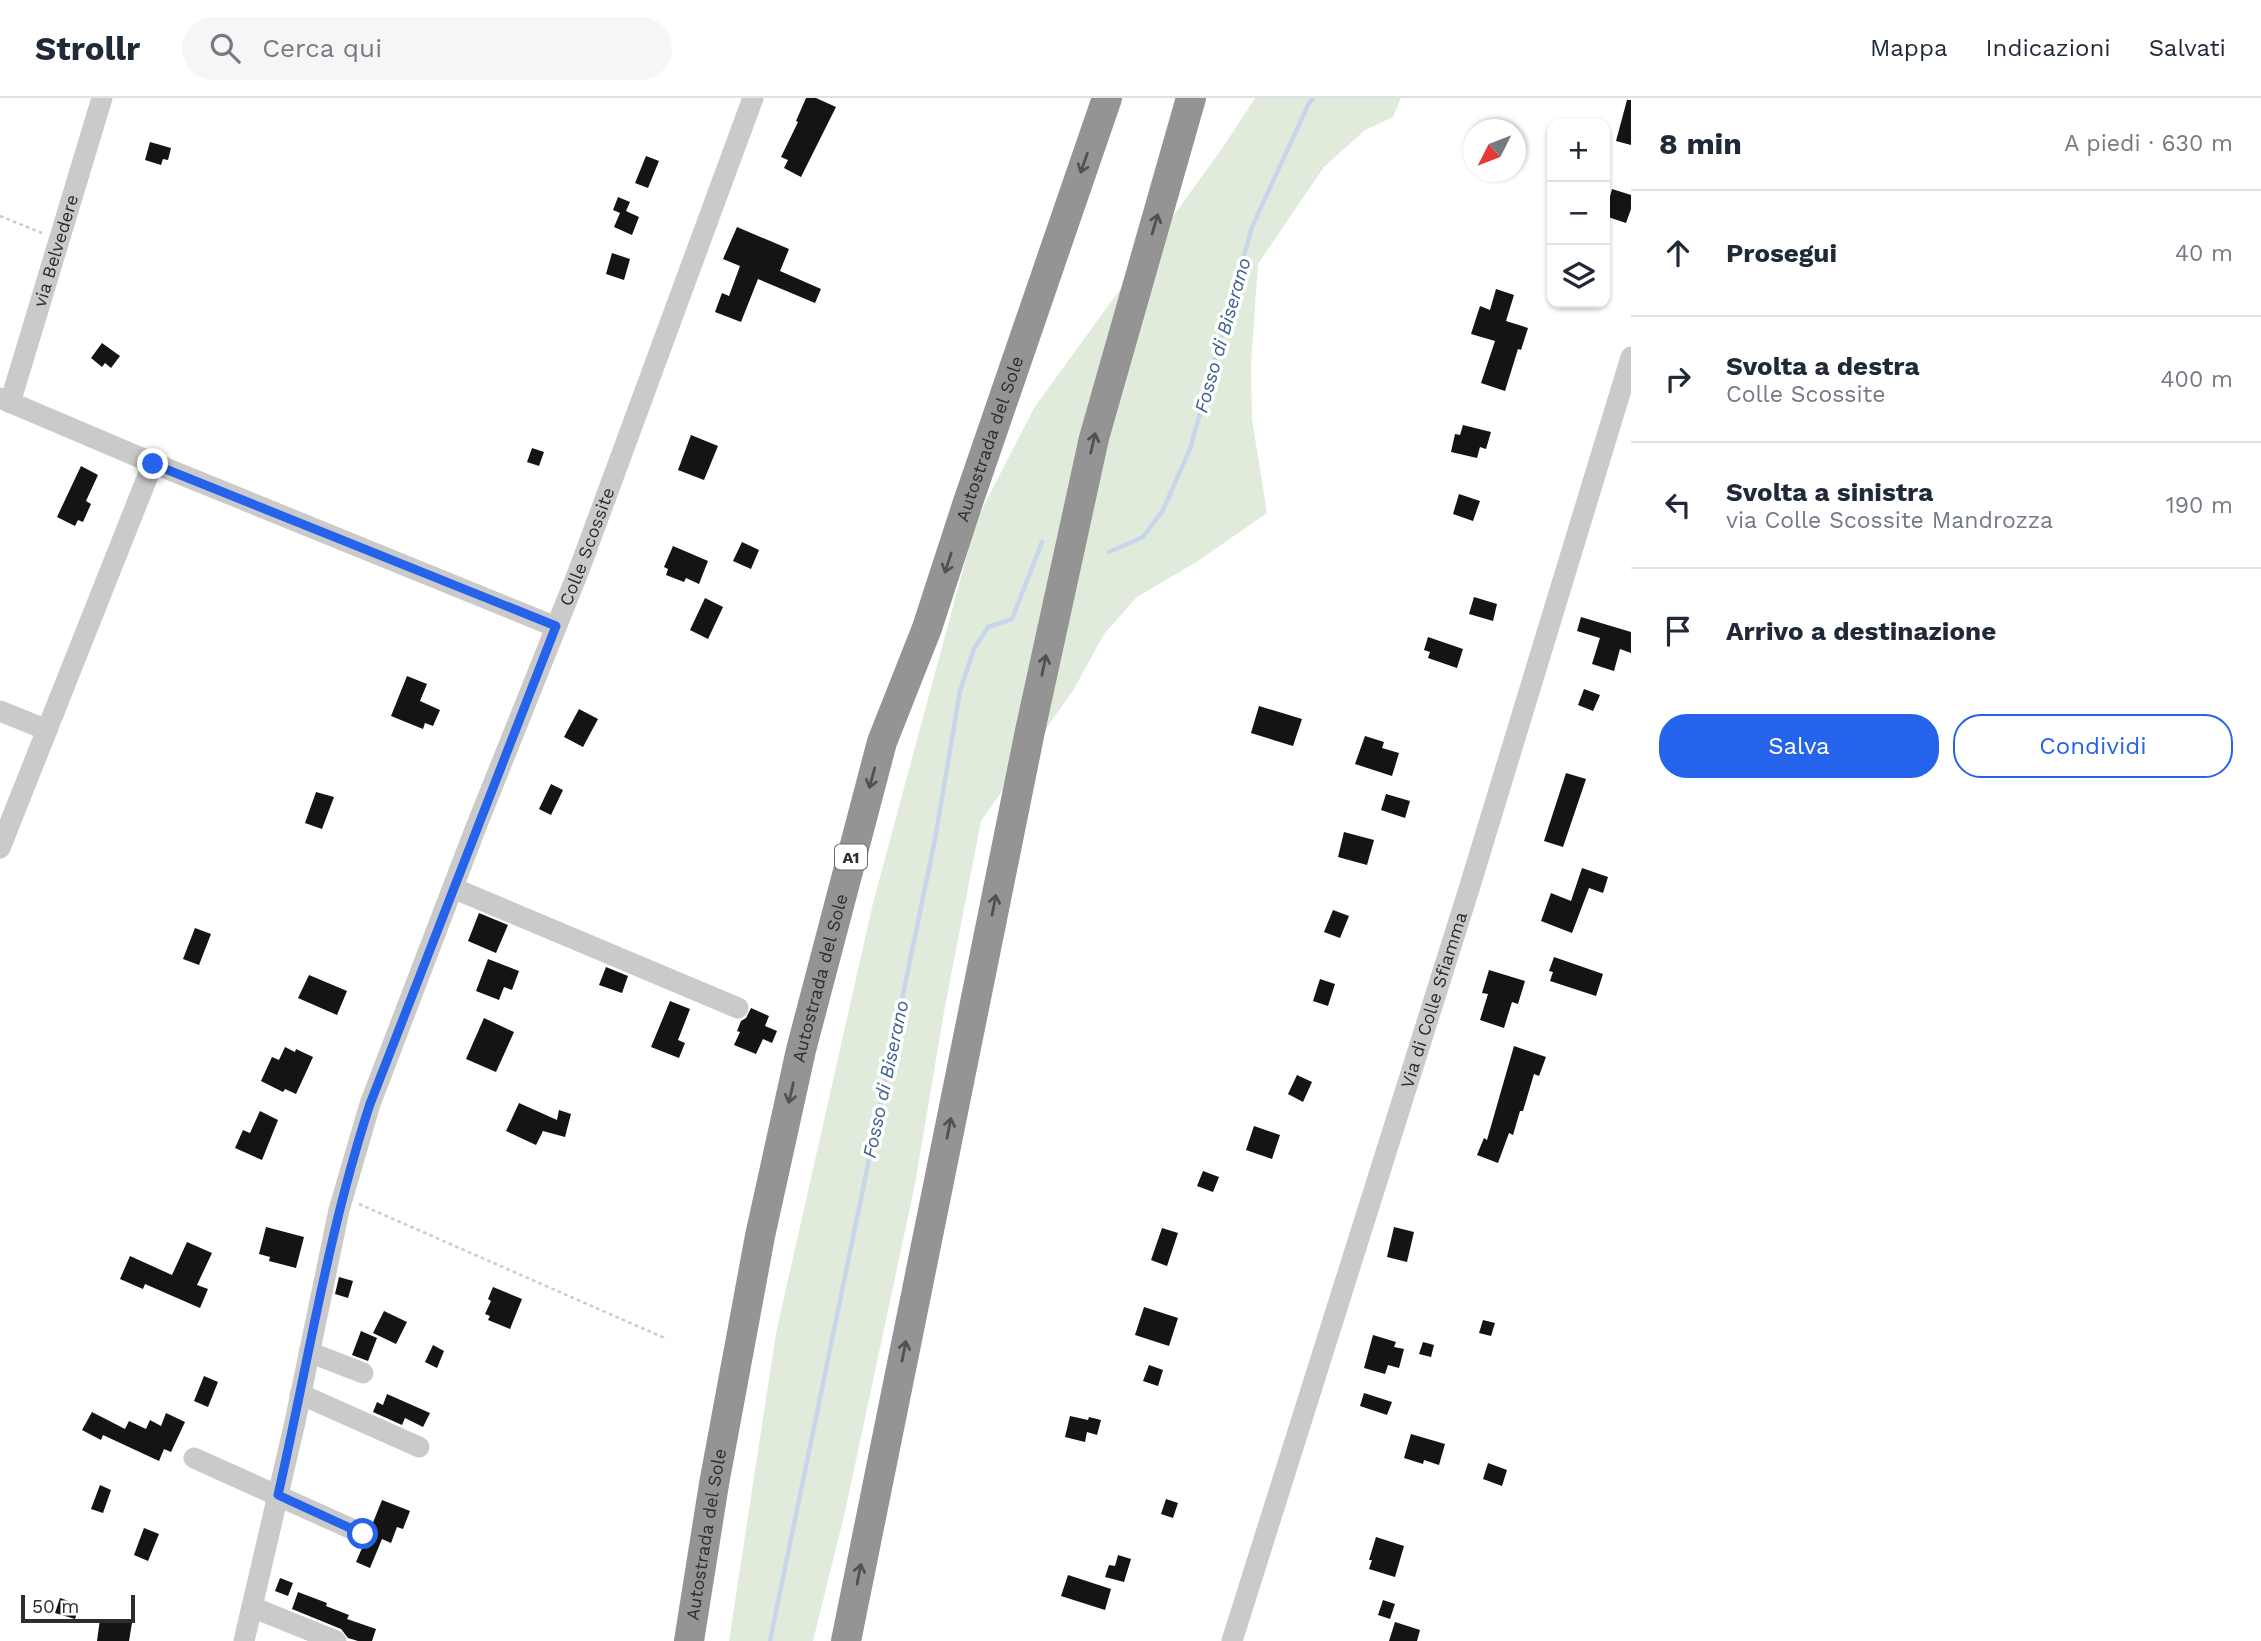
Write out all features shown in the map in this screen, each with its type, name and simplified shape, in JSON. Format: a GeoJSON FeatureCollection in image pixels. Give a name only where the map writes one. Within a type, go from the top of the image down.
{"type":"FeatureCollection","features":[{"type":"Feature","properties":{"kind":"highway","name":"Autostrada del Sole"},"geometry":{"type":"LineString","coordinates":[[689,1641],[714,1484],[762,1223],[801,1051],[882,742],[927,628],[1107,98]]}},
{"type":"Feature","properties":{"kind":"highway"},"geometry":{"type":"LineString","coordinates":[[846,1641],[1030,732],[1094,438],[1191,98]]}},
{"type":"Feature","properties":{"kind":"street","name":"via Belvedere"},"geometry":{"type":"LineString","coordinates":[[5,401],[59,240],[102,98]]}},
{"type":"Feature","properties":{"kind":"street","name":"Colle Scossite"},"geometry":{"type":"LineString","coordinates":[[244,1641],[342,1196],[370,1104],[556,626],[753,98]]}},
{"type":"Feature","properties":{"kind":"street","name":"Via di Colle Sfiamma"},"geometry":{"type":"LineString","coordinates":[[1231,1641],[1469,888],[1631,357]]}},
{"type":"Feature","properties":{"kind":"street"},"geometry":{"type":"LineString","coordinates":[[5,401],[153,464],[556,626]]}},
{"type":"Feature","properties":{"kind":"street"},"geometry":{"type":"LineString","coordinates":[[1,845],[153,464]]}},
{"type":"Feature","properties":{"kind":"street"},"geometry":{"type":"LineString","coordinates":[[0,711],[47,730]]}},
{"type":"Feature","properties":{"kind":"street"},"geometry":{"type":"LineString","coordinates":[[453,888],[738,1008]]}},
{"type":"Feature","properties":{"kind":"street"},"geometry":{"type":"LineString","coordinates":[[309,1352],[363,1373]]}},
{"type":"Feature","properties":{"kind":"street"},"geometry":{"type":"LineString","coordinates":[[300,1394],[419,1447]]}},
{"type":"Feature","properties":{"kind":"street"},"geometry":{"type":"LineString","coordinates":[[194,1458],[363,1534]]}},
{"type":"Feature","properties":{"kind":"street"},"geometry":{"type":"LineString","coordinates":[[252,1607],[336,1641]]}},
{"type":"Feature","properties":{"kind":"path"},"geometry":{"type":"LineString","coordinates":[[0,216],[59,240]]}},
{"type":"Feature","properties":{"kind":"path"},"geometry":{"type":"LineString","coordinates":[[342,1196],[667,1339]]}},
{"type":"Feature","properties":{"kind":"green space"},"geometry":{"type":"Polygon","coordinates":[[[1255,98],[1401,98],[1393,117],[1365,130],[1324,167],[1258,264],[1251,364],[1252,419],[1267,513],[1198,561],[1137,597],[1104,634],[1074,689],[981,821],[944,1012],[915,1184],[845,1512],[813,1641],[729,1641],[776,1333],[873,903],[976,521],[1034,408],[1221,150],[1255,98]]]}},
{"type":"Feature","properties":{"kind":"building"},"geometry":{"type":"Polygon","coordinates":[[[806,98],[816,98],[836,107],[801,177],[784,168],[788,160],[781,157],[806,98]]]}},
{"type":"Feature","properties":{"kind":"building"},"geometry":{"type":"Polygon","coordinates":[[[1627,100],[1631,100],[1631,145],[1616,141],[1627,100]]]}},
{"type":"Feature","properties":{"kind":"building"},"geometry":{"type":"Polygon","coordinates":[[[150,142],[171,148],[168,160],[163,159],[161,165],[145,160],[150,142]]]}},
{"type":"Feature","properties":{"kind":"building"},"geometry":{"type":"Polygon","coordinates":[[[646,156],[659,161],[648,188],[635,183],[646,156]]]}},
{"type":"Feature","properties":{"kind":"building"},"geometry":{"type":"Polygon","coordinates":[[[1612,189],[1631,195],[1631,209],[1626,223],[1610,218],[1612,189]]]}},
{"type":"Feature","properties":{"kind":"building"},"geometry":{"type":"Polygon","coordinates":[[[618,197],[630,202],[626,211],[639,217],[632,235],[614,227],[620,213],[613,210],[618,197]]]}},
{"type":"Feature","properties":{"kind":"building"},"geometry":{"type":"Polygon","coordinates":[[[737,227],[789,249],[780,271],[821,289],[815,303],[758,279],[741,322],[715,312],[722,293],[729,296],[740,266],[723,259],[737,227]]]}},
{"type":"Feature","properties":{"kind":"building"},"geometry":{"type":"Polygon","coordinates":[[[612,253],[630,259],[624,280],[606,274],[612,253]]]}},
{"type":"Feature","properties":{"kind":"building"},"geometry":{"type":"Polygon","coordinates":[[[1496,289],[1514,295],[1506,321],[1528,328],[1521,350],[1518,349],[1505,391],[1481,383],[1495,341],[1471,334],[1480,306],[1490,310],[1496,289]]]}},
{"type":"Feature","properties":{"kind":"building"},"geometry":{"type":"Polygon","coordinates":[[[102,343],[120,356],[111,368],[105,363],[102,367],[91,358],[102,343]]]}},
{"type":"Feature","properties":{"kind":"building"},"geometry":{"type":"Polygon","coordinates":[[[1463,425],[1491,432],[1486,449],[1480,447],[1477,458],[1451,452],[1455,434],[1460,435],[1463,425]]]}},
{"type":"Feature","properties":{"kind":"building"},"geometry":{"type":"Polygon","coordinates":[[[691,435],[718,446],[704,480],[678,470],[691,435]]]}},
{"type":"Feature","properties":{"kind":"building"},"geometry":{"type":"Polygon","coordinates":[[[532,448],[544,452],[539,466],[527,462],[532,448]]]}},
{"type":"Feature","properties":{"kind":"building"},"geometry":{"type":"Polygon","coordinates":[[[81,466],[98,475],[86,501],[91,504],[83,522],[78,520],[75,526],[57,517],[81,466]]]}},
{"type":"Feature","properties":{"kind":"building"},"geometry":{"type":"Polygon","coordinates":[[[1459,494],[1480,501],[1473,521],[1453,514],[1459,494]]]}},
{"type":"Feature","properties":{"kind":"building"},"geometry":{"type":"Polygon","coordinates":[[[742,542],[759,550],[751,569],[733,561],[742,542]]]}},
{"type":"Feature","properties":{"kind":"building"},"geometry":{"type":"Polygon","coordinates":[[[673,546],[708,561],[699,584],[686,578],[684,582],[666,575],[668,569],[664,567],[673,546]]]}},
{"type":"Feature","properties":{"kind":"building"},"geometry":{"type":"Polygon","coordinates":[[[1474,597],[1497,604],[1493,621],[1469,614],[1474,597]]]}},
{"type":"Feature","properties":{"kind":"building"},"geometry":{"type":"Polygon","coordinates":[[[705,598],[723,607],[708,639],[690,630],[705,598]]]}},
{"type":"Feature","properties":{"kind":"building"},"geometry":{"type":"Polygon","coordinates":[[[1581,617],[1631,632],[1631,653],[1620,649],[1614,671],[1592,664],[1600,638],[1577,631],[1581,617]]]}},
{"type":"Feature","properties":{"kind":"building"},"geometry":{"type":"Polygon","coordinates":[[[1428,637],[1463,649],[1457,668],[1428,658],[1430,652],[1424,650],[1428,637]]]}},
{"type":"Feature","properties":{"kind":"building"},"geometry":{"type":"Polygon","coordinates":[[[407,676],[427,684],[420,701],[440,710],[433,726],[425,723],[423,729],[391,716],[407,676]]]}},
{"type":"Feature","properties":{"kind":"building"},"geometry":{"type":"Polygon","coordinates":[[[1584,689],[1600,695],[1593,711],[1578,705],[1584,689]]]}},
{"type":"Feature","properties":{"kind":"building"},"geometry":{"type":"Polygon","coordinates":[[[1259,706],[1302,719],[1293,746],[1251,733],[1259,706]]]}},
{"type":"Feature","properties":{"kind":"building"},"geometry":{"type":"Polygon","coordinates":[[[579,709],[598,719],[583,747],[564,737],[579,709]]]}},
{"type":"Feature","properties":{"kind":"building"},"geometry":{"type":"Polygon","coordinates":[[[1365,736],[1384,742],[1382,748],[1399,753],[1392,776],[1355,764],[1365,736]]]}},
{"type":"Feature","properties":{"kind":"building"},"geometry":{"type":"Polygon","coordinates":[[[1566,773],[1586,779],[1563,847],[1544,841],[1566,773]]]}},
{"type":"Feature","properties":{"kind":"building"},"geometry":{"type":"Polygon","coordinates":[[[551,784],[563,790],[551,815],[539,809],[551,784]]]}},
{"type":"Feature","properties":{"kind":"building"},"geometry":{"type":"Polygon","coordinates":[[[316,792],[334,797],[322,829],[305,823],[316,792]]]}},
{"type":"Feature","properties":{"kind":"building"},"geometry":{"type":"Polygon","coordinates":[[[1386,794],[1410,801],[1405,818],[1381,810],[1386,794]]]}},
{"type":"Feature","properties":{"kind":"building"},"geometry":{"type":"Polygon","coordinates":[[[1344,832],[1374,840],[1367,865],[1338,857],[1344,832]]]}},
{"type":"Feature","properties":{"kind":"building"},"geometry":{"type":"Polygon","coordinates":[[[1582,868],[1608,877],[1603,893],[1589,888],[1572,933],[1541,921],[1551,893],[1571,901],[1582,868]]]}},
{"type":"Feature","properties":{"kind":"building"},"geometry":{"type":"Polygon","coordinates":[[[1333,910],[1349,916],[1340,938],[1324,932],[1333,910]]]}},
{"type":"Feature","properties":{"kind":"building"},"geometry":{"type":"Polygon","coordinates":[[[479,913],[508,925],[496,953],[468,941],[479,913]]]}},
{"type":"Feature","properties":{"kind":"building"},"geometry":{"type":"Polygon","coordinates":[[[195,928],[211,934],[199,965],[183,959],[195,928]]]}},
{"type":"Feature","properties":{"kind":"building"},"geometry":{"type":"Polygon","coordinates":[[[1554,957],[1603,974],[1596,996],[1550,981],[1553,972],[1549,971],[1554,957]]]}},
{"type":"Feature","properties":{"kind":"building"},"geometry":{"type":"Polygon","coordinates":[[[488,959],[519,971],[512,990],[504,987],[499,1000],[476,991],[488,959]]]}},
{"type":"Feature","properties":{"kind":"building"},"geometry":{"type":"Polygon","coordinates":[[[606,967],[628,976],[622,993],[599,985],[606,967]]]}},
{"type":"Feature","properties":{"kind":"building"},"geometry":{"type":"Polygon","coordinates":[[[1489,970],[1525,981],[1518,1004],[1512,1002],[1504,1028],[1480,1020],[1488,994],[1482,993],[1489,970]]]}},
{"type":"Feature","properties":{"kind":"building"},"geometry":{"type":"Polygon","coordinates":[[[309,975],[347,991],[337,1015],[298,998],[309,975]]]}},
{"type":"Feature","properties":{"kind":"building"},"geometry":{"type":"Polygon","coordinates":[[[1320,979],[1335,984],[1328,1006],[1313,1001],[1320,979]]]}},
{"type":"Feature","properties":{"kind":"building"},"geometry":{"type":"Polygon","coordinates":[[[670,1001],[690,1009],[678,1040],[685,1043],[679,1058],[651,1047],[670,1001]]]}},
{"type":"Feature","properties":{"kind":"building"},"geometry":{"type":"Polygon","coordinates":[[[751,1008],[769,1016],[765,1026],[777,1031],[772,1043],[763,1039],[756,1054],[734,1045],[740,1032],[737,1031],[741,1021],[746,1018],[751,1008]]]}},
{"type":"Feature","properties":{"kind":"building"},"geometry":{"type":"Polygon","coordinates":[[[484,1018],[514,1032],[496,1072],[466,1059],[484,1018]]]}},
{"type":"Feature","properties":{"kind":"building"},"geometry":{"type":"Polygon","coordinates":[[[1514,1046],[1546,1057],[1539,1076],[1534,1074],[1523,1111],[1520,1111],[1513,1135],[1509,1133],[1498,1163],[1477,1155],[1484,1138],[1487,1140],[1514,1046]]]}},
{"type":"Feature","properties":{"kind":"building"},"geometry":{"type":"Polygon","coordinates":[[[285,1047],[313,1057],[296,1094],[285,1089],[283,1092],[261,1081],[272,1057],[279,1060],[285,1047]]]}},
{"type":"Feature","properties":{"kind":"building"},"geometry":{"type":"Polygon","coordinates":[[[1297,1075],[1312,1082],[1303,1102],[1288,1094],[1297,1075]]]}},
{"type":"Feature","properties":{"kind":"building"},"geometry":{"type":"Polygon","coordinates":[[[519,1103],[557,1120],[559,1110],[571,1114],[565,1137],[543,1131],[536,1145],[506,1131],[519,1103]]]}},
{"type":"Feature","properties":{"kind":"building"},"geometry":{"type":"Polygon","coordinates":[[[260,1111],[278,1120],[262,1160],[235,1148],[243,1130],[250,1133],[260,1111]]]}},
{"type":"Feature","properties":{"kind":"building"},"geometry":{"type":"Polygon","coordinates":[[[1254,1126],[1280,1135],[1272,1159],[1246,1150],[1254,1126]]]}},
{"type":"Feature","properties":{"kind":"building"},"geometry":{"type":"Polygon","coordinates":[[[1203,1171],[1219,1177],[1213,1192],[1197,1186],[1203,1171]]]}},
{"type":"Feature","properties":{"kind":"building"},"geometry":{"type":"Polygon","coordinates":[[[266,1227],[304,1237],[296,1268],[269,1261],[270,1257],[259,1254],[266,1227]]]}},
{"type":"Feature","properties":{"kind":"building"},"geometry":{"type":"Polygon","coordinates":[[[1394,1227],[1414,1232],[1407,1262],[1387,1257],[1394,1227]]]}},
{"type":"Feature","properties":{"kind":"building"},"geometry":{"type":"Polygon","coordinates":[[[1162,1228],[1178,1233],[1167,1266],[1151,1260],[1162,1228]]]}},
{"type":"Feature","properties":{"kind":"building"},"geometry":{"type":"Polygon","coordinates":[[[187,1242],[212,1253],[197,1285],[208,1289],[200,1308],[145,1284],[143,1289],[120,1279],[130,1256],[172,1275],[187,1242]]]}},
{"type":"Feature","properties":{"kind":"building"},"geometry":{"type":"Polygon","coordinates":[[[339,1277],[353,1281],[348,1298],[335,1294],[339,1277]]]}},
{"type":"Feature","properties":{"kind":"building"},"geometry":{"type":"Polygon","coordinates":[[[493,1287],[522,1299],[510,1329],[488,1320],[490,1316],[485,1314],[493,1287]]]}},
{"type":"Feature","properties":{"kind":"building"},"geometry":{"type":"Polygon","coordinates":[[[1144,1307],[1178,1318],[1169,1346],[1135,1335],[1144,1307]]]}},
{"type":"Feature","properties":{"kind":"building"},"geometry":{"type":"Polygon","coordinates":[[[384,1311],[407,1322],[396,1344],[373,1333],[384,1311]]]}},
{"type":"Feature","properties":{"kind":"building"},"geometry":{"type":"Polygon","coordinates":[[[1483,1320],[1495,1323],[1491,1336],[1479,1333],[1483,1320]]]}},
{"type":"Feature","properties":{"kind":"building"},"geometry":{"type":"Polygon","coordinates":[[[361,1331],[377,1338],[368,1361],[352,1355],[361,1331]]]}},
{"type":"Feature","properties":{"kind":"building"},"geometry":{"type":"Polygon","coordinates":[[[1373,1335],[1396,1342],[1394,1347],[1404,1349],[1399,1368],[1388,1365],[1385,1374],[1364,1368],[1373,1335]]]}},
{"type":"Feature","properties":{"kind":"building"},"geometry":{"type":"Polygon","coordinates":[[[1423,1342],[1434,1345],[1431,1357],[1419,1354],[1423,1342]]]}},
{"type":"Feature","properties":{"kind":"building"},"geometry":{"type":"Polygon","coordinates":[[[433,1345],[444,1351],[437,1368],[425,1362],[433,1345]]]}},
{"type":"Feature","properties":{"kind":"building"},"geometry":{"type":"Polygon","coordinates":[[[1149,1365],[1163,1370],[1158,1386],[1143,1381],[1149,1365]]]}},
{"type":"Feature","properties":{"kind":"building"},"geometry":{"type":"Polygon","coordinates":[[[204,1376],[218,1382],[208,1407],[194,1401],[204,1376]]]}},
{"type":"Feature","properties":{"kind":"building"},"geometry":{"type":"Polygon","coordinates":[[[1364,1393],[1392,1402],[1387,1415],[1360,1406],[1364,1393]]]}},
{"type":"Feature","properties":{"kind":"building"},"geometry":{"type":"Polygon","coordinates":[[[387,1394],[430,1413],[423,1427],[405,1418],[402,1425],[373,1412],[377,1402],[383,1405],[387,1394]]]}},
{"type":"Feature","properties":{"kind":"building"},"geometry":{"type":"Polygon","coordinates":[[[92,1412],[125,1429],[129,1421],[146,1429],[150,1420],[161,1426],[166,1413],[185,1422],[171,1452],[164,1449],[159,1461],[103,1435],[101,1440],[82,1430],[92,1412]]]}},
{"type":"Feature","properties":{"kind":"building"},"geometry":{"type":"Polygon","coordinates":[[[1070,1416],[1101,1420],[1097,1435],[1087,1432],[1085,1442],[1065,1437],[1070,1416]]]}},
{"type":"Feature","properties":{"kind":"building"},"geometry":{"type":"Polygon","coordinates":[[[1411,1434],[1445,1444],[1439,1465],[1424,1460],[1423,1464],[1404,1458],[1411,1434]]]}},
{"type":"Feature","properties":{"kind":"building"},"geometry":{"type":"Polygon","coordinates":[[[1488,1463],[1507,1470],[1502,1486],[1483,1479],[1488,1463]]]}},
{"type":"Feature","properties":{"kind":"building"},"geometry":{"type":"Polygon","coordinates":[[[100,1485],[111,1490],[103,1513],[91,1509],[100,1485]]]}},
{"type":"Feature","properties":{"kind":"building"},"geometry":{"type":"Polygon","coordinates":[[[1166,1499],[1178,1503],[1173,1518],[1161,1514],[1166,1499]]]}},
{"type":"Feature","properties":{"kind":"building"},"geometry":{"type":"Polygon","coordinates":[[[382,1500],[410,1511],[403,1529],[397,1527],[391,1543],[382,1539],[370,1568],[356,1562],[362,1548],[375,1539],[376,1532],[372,1525],[382,1500]]]}},
{"type":"Feature","properties":{"kind":"building"},"geometry":{"type":"Polygon","coordinates":[[[144,1528],[159,1534],[148,1561],[134,1555],[144,1528]]]}},
{"type":"Feature","properties":{"kind":"building"},"geometry":{"type":"Polygon","coordinates":[[[1376,1537],[1404,1546],[1395,1577],[1369,1569],[1376,1537]]]}},
{"type":"Feature","properties":{"kind":"building"},"geometry":{"type":"Polygon","coordinates":[[[1118,1555],[1131,1559],[1124,1582],[1105,1577],[1109,1565],[1115,1566],[1118,1555]]]}},
{"type":"Feature","properties":{"kind":"building"},"geometry":{"type":"Polygon","coordinates":[[[1068,1575],[1111,1589],[1105,1610],[1061,1596],[1068,1575]]]}},
{"type":"Feature","properties":{"kind":"building"},"geometry":{"type":"Polygon","coordinates":[[[280,1578],[293,1583],[288,1596],[275,1591],[280,1578]]]}},
{"type":"Feature","properties":{"kind":"building"},"geometry":{"type":"Polygon","coordinates":[[[298,1592],[349,1615],[347,1619],[376,1629],[372,1641],[348,1638],[341,1629],[292,1609],[298,1592]]]}},
{"type":"Feature","properties":{"kind":"building"},"geometry":{"type":"Polygon","coordinates":[[[60,1598],[80,1605],[75,1619],[55,1613],[60,1598]]]}},
{"type":"Feature","properties":{"kind":"building"},"geometry":{"type":"Polygon","coordinates":[[[1383,1600],[1395,1604],[1390,1619],[1378,1615],[1383,1600]]]}},
{"type":"Feature","properties":{"kind":"building"},"geometry":{"type":"Polygon","coordinates":[[[100,1619],[132,1623],[129,1641],[97,1641],[100,1619]]]}},
{"type":"Feature","properties":{"kind":"building"},"geometry":{"type":"Polygon","coordinates":[[[1395,1622],[1420,1630],[1417,1641],[1389,1641],[1395,1622]]]}},
{"type":"Feature","properties":{"kind":"waterway","name":"Fosso di Biserano"},"geometry":{"type":"LineString","coordinates":[[1109,552],[1143,537],[1163,510],[1190,449],[1252,227],[1313,98]]}},
{"type":"Feature","properties":{"kind":"waterway","name":"Fosso di Biserano"},"geometry":{"type":"LineString","coordinates":[[770,1641],[935,839],[960,691],[974,649],[988,627],[1012,619],[1042,542]]}},
{"type":"Feature","properties":{"kind":"route"},"geometry":{"type":"LineString","coordinates":[[153,464],[556,626],[370,1104],[347,1175],[330,1245],[278,1495],[363,1534]]}}]}
